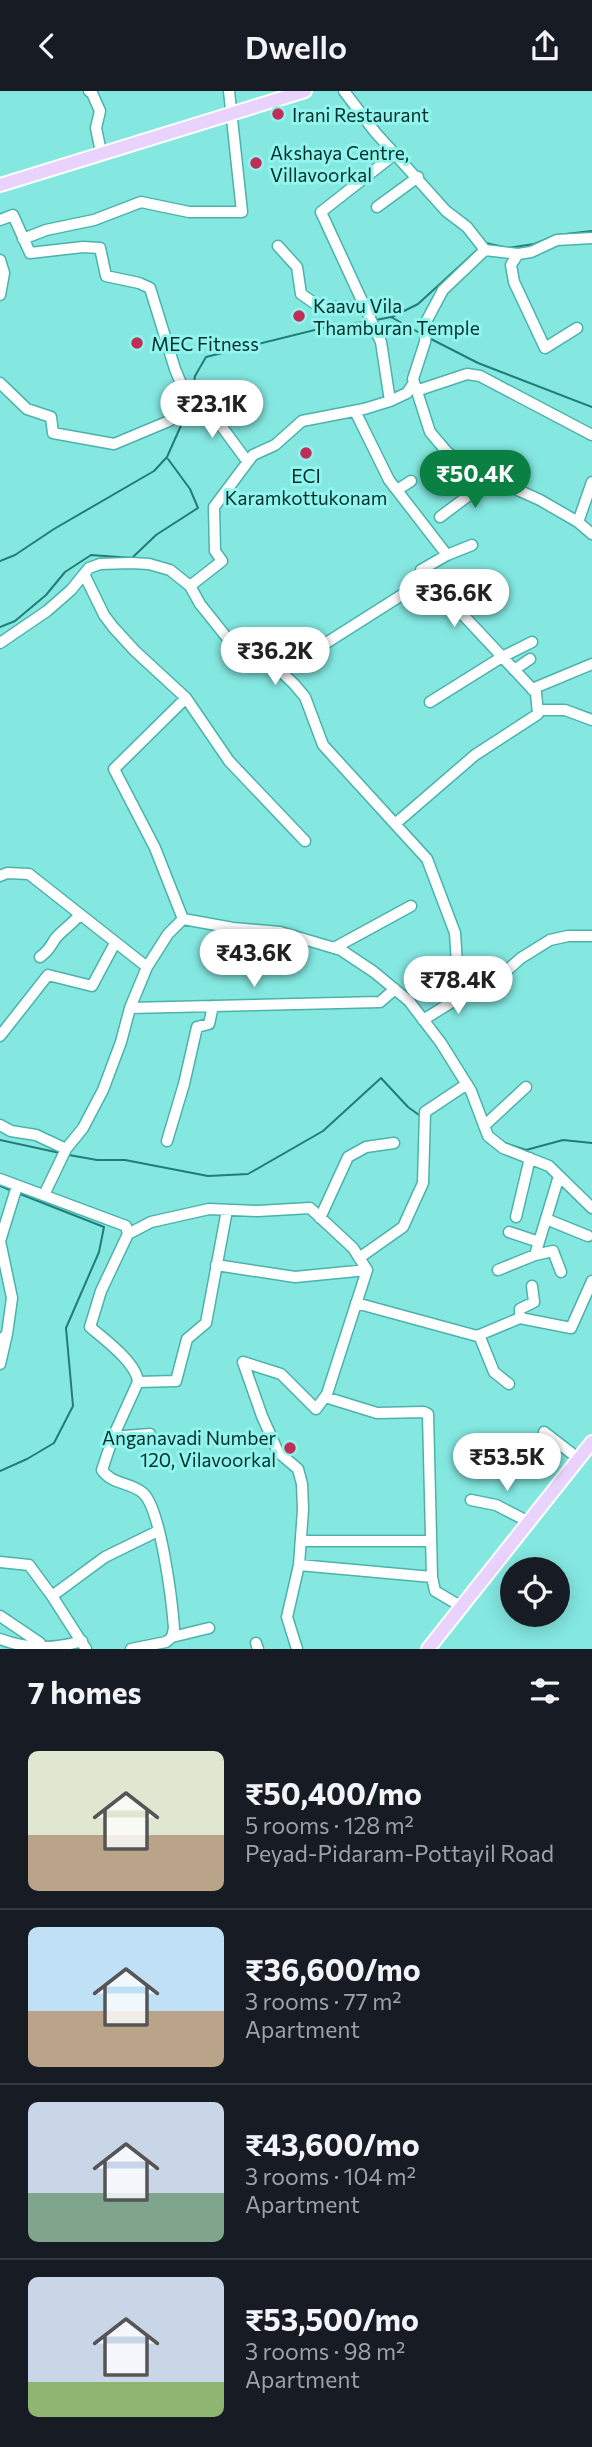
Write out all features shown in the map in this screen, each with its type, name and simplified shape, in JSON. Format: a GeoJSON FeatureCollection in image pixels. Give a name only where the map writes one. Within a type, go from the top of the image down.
{"type":"FeatureCollection","features":[{"type":"Feature","properties":{"kind":"main road"},"geometry":{"type":"LineString","coordinates":[[0,185],[305,91]]}},
{"type":"Feature","properties":{"kind":"main road"},"geometry":{"type":"LineString","coordinates":[[428,1649],[592,1441]]}},
{"type":"Feature","properties":{"kind":"street"},"geometry":{"type":"LineString","coordinates":[[89,91],[100,111],[96,128],[101,152]]}},
{"type":"Feature","properties":{"kind":"street"},"geometry":{"type":"LineString","coordinates":[[23,239],[46,230],[94,220],[141,202],[189,212],[242,212],[229,91]]}},
{"type":"Feature","properties":{"kind":"street"},"geometry":{"type":"LineString","coordinates":[[344,91],[374,132],[418,177],[446,211],[467,227],[485,250],[517,254],[531,252],[557,240],[592,238]]}},
{"type":"Feature","properties":{"kind":"street"},"geometry":{"type":"LineString","coordinates":[[390,401],[381,342],[321,212],[395,154]]}},
{"type":"Feature","properties":{"kind":"street"},"geometry":{"type":"LineString","coordinates":[[377,207],[418,177]]}},
{"type":"Feature","properties":{"kind":"street"},"geometry":{"type":"LineString","coordinates":[[0,220],[13,215],[30,253],[83,247],[100,248],[106,277],[139,283],[150,288],[175,369],[190,405],[219,423],[247,461]]}},
{"type":"Feature","properties":{"kind":"street"},"geometry":{"type":"LineString","coordinates":[[278,246],[297,267],[301,294],[320,307],[368,317]]}},
{"type":"Feature","properties":{"kind":"street"},"geometry":{"type":"LineString","coordinates":[[485,250],[443,290],[434,304],[427,320],[425,342],[414,370],[415,388],[435,440],[466,466],[540,500],[578,522],[592,534]]}},
{"type":"Feature","properties":{"kind":"street"},"geometry":{"type":"LineString","coordinates":[[517,254],[511,265],[514,282],[545,348],[577,328]]}},
{"type":"Feature","properties":{"kind":"street"},"geometry":{"type":"LineString","coordinates":[[0,260],[4,273],[0,295]]}},
{"type":"Feature","properties":{"kind":"street"},"geometry":{"type":"LineString","coordinates":[[190,586],[222,561],[215,551],[214,507],[253,455],[275,445],[307,419],[355,411],[390,401],[415,388],[467,374],[480,376],[592,435]]}},
{"type":"Feature","properties":{"kind":"street"},"geometry":{"type":"LineString","coordinates":[[0,383],[27,409],[51,417],[53,433],[114,444],[169,421],[190,405]]}},
{"type":"Feature","properties":{"kind":"street"},"geometry":{"type":"LineString","coordinates":[[355,411],[389,479],[447,555]]}},
{"type":"Feature","properties":{"kind":"street"},"geometry":{"type":"LineString","coordinates":[[440,517],[492,478]]}},
{"type":"Feature","properties":{"kind":"street"},"geometry":{"type":"LineString","coordinates":[[397,490],[411,481]]}},
{"type":"Feature","properties":{"kind":"street"},"geometry":{"type":"LineString","coordinates":[[578,522],[592,482]]}},
{"type":"Feature","properties":{"kind":"street"},"geometry":{"type":"LineString","coordinates":[[395,824],[475,755],[538,713],[536,694],[532,689],[421,570],[472,545]]}},
{"type":"Feature","properties":{"kind":"street"},"geometry":{"type":"LineString","coordinates":[[0,643],[47,611],[89,568],[100,564],[149,564],[170,570],[190,586],[200,604],[228,639],[249,653],[266,657],[305,697],[323,745],[427,859],[455,933],[457,964],[469,982],[476,987]]}},
{"type":"Feature","properties":{"kind":"street"},"geometry":{"type":"LineString","coordinates":[[84,574],[104,615],[113,627],[186,698],[229,761],[305,841]]}},
{"type":"Feature","properties":{"kind":"street"},"geometry":{"type":"LineString","coordinates":[[323,645],[428,579]]}},
{"type":"Feature","properties":{"kind":"street"},"geometry":{"type":"LineString","coordinates":[[430,702],[502,657],[532,642]]}},
{"type":"Feature","properties":{"kind":"street"},"geometry":{"type":"LineString","coordinates":[[514,670],[530,659]]}},
{"type":"Feature","properties":{"kind":"street"},"geometry":{"type":"LineString","coordinates":[[532,689],[592,664]]}},
{"type":"Feature","properties":{"kind":"street"},"geometry":{"type":"LineString","coordinates":[[183,919],[155,848],[114,769],[186,698]]}},
{"type":"Feature","properties":{"kind":"street"},"geometry":{"type":"LineString","coordinates":[[538,710],[565,710],[592,720]]}},
{"type":"Feature","properties":{"kind":"street"},"geometry":{"type":"LineString","coordinates":[[0,876],[7,873],[29,874],[147,967]]}},
{"type":"Feature","properties":{"kind":"street"},"geometry":{"type":"LineString","coordinates":[[334,948],[411,906]]}},
{"type":"Feature","properties":{"kind":"street"},"geometry":{"type":"LineString","coordinates":[[40,957],[80,914]]}},
{"type":"Feature","properties":{"kind":"street"},"geometry":{"type":"LineString","coordinates":[[183,919],[233,928],[280,932],[341,950],[374,972],[409,1001],[423,1020],[467,1084],[488,1136],[503,1148],[549,1166],[592,1208]]}},
{"type":"Feature","properties":{"kind":"street"},"geometry":{"type":"LineString","coordinates":[[44,1195],[65,1152],[83,1128],[103,1090],[121,1042],[130,1007],[147,967],[168,934],[183,919]]}},
{"type":"Feature","properties":{"kind":"street"},"geometry":{"type":"LineString","coordinates":[[423,1020],[476,987],[490,983],[521,958],[550,940],[568,936],[592,936]]}},
{"type":"Feature","properties":{"kind":"street"},"geometry":{"type":"LineString","coordinates":[[0,1036],[48,975],[92,986],[116,943]]}},
{"type":"Feature","properties":{"kind":"street"},"geometry":{"type":"LineString","coordinates":[[130,1007],[380,1002],[395,989]]}},
{"type":"Feature","properties":{"kind":"street"},"geometry":{"type":"LineString","coordinates":[[167,1141],[197,1027],[209,1024],[213,1006]]}},
{"type":"Feature","properties":{"kind":"street"},"geometry":{"type":"LineString","coordinates":[[359,1258],[403,1227],[423,1183],[425,1112],[467,1084]]}},
{"type":"Feature","properties":{"kind":"street"},"geometry":{"type":"LineString","coordinates":[[484,1126],[526,1087]]}},
{"type":"Feature","properties":{"kind":"street"},"geometry":{"type":"LineString","coordinates":[[0,1125],[11,1131],[36,1135],[65,1152]]}},
{"type":"Feature","properties":{"kind":"street"},"geometry":{"type":"LineString","coordinates":[[320,1218],[348,1157],[366,1147],[394,1143]]}},
{"type":"Feature","properties":{"kind":"street"},"geometry":{"type":"LineString","coordinates":[[516,1217],[530,1158]]}},
{"type":"Feature","properties":{"kind":"street"},"geometry":{"type":"LineString","coordinates":[[535,1255],[559,1176]]}},
{"type":"Feature","properties":{"kind":"street"},"geometry":{"type":"LineString","coordinates":[[0,1178],[16,1190],[44,1195],[118,1221],[126,1226],[128,1234]]}},
{"type":"Feature","properties":{"kind":"street"},"geometry":{"type":"LineString","coordinates":[[0,1364],[12,1298],[0,1241],[16,1190]]}},
{"type":"Feature","properties":{"kind":"street"},"geometry":{"type":"LineString","coordinates":[[172,1637],[174,1628],[167,1571],[152,1505],[140,1490],[107,1478],[102,1470],[113,1437],[138,1382],[138,1375],[126,1359],[90,1327],[101,1291],[128,1234],[151,1222],[209,1209],[310,1208],[353,1248],[367,1270]]}},
{"type":"Feature","properties":{"kind":"street"},"geometry":{"type":"LineString","coordinates":[[138,1382],[176,1381],[187,1339],[206,1323],[226,1210]]}},
{"type":"Feature","properties":{"kind":"street"},"geometry":{"type":"LineString","coordinates":[[546,1219],[588,1235]]}},
{"type":"Feature","properties":{"kind":"street"},"geometry":{"type":"LineString","coordinates":[[509,1232],[539,1242]]}},
{"type":"Feature","properties":{"kind":"street"},"geometry":{"type":"LineString","coordinates":[[498,1270],[553,1251],[561,1272]]}},
{"type":"Feature","properties":{"kind":"street"},"geometry":{"type":"LineString","coordinates":[[216,1265],[295,1277],[367,1270]]}},
{"type":"Feature","properties":{"kind":"street"},"geometry":{"type":"LineString","coordinates":[[297,1649],[288,1617],[302,1541],[302,1497],[298,1469],[278,1452],[243,1362],[281,1374],[316,1409],[325,1397],[367,1270]]}},
{"type":"Feature","properties":{"kind":"street"},"geometry":{"type":"LineString","coordinates":[[356,1303],[479,1335],[520,1318],[570,1328],[592,1281]]}},
{"type":"Feature","properties":{"kind":"street"},"geometry":{"type":"LineString","coordinates":[[520,1318],[520,1309],[534,1301],[533,1286]]}},
{"type":"Feature","properties":{"kind":"street"},"geometry":{"type":"LineString","coordinates":[[479,1335],[494,1372],[509,1384]]}},
{"type":"Feature","properties":{"kind":"street"},"geometry":{"type":"LineString","coordinates":[[325,1397],[377,1413],[428,1414],[432,1577],[435,1591],[462,1607]]}},
{"type":"Feature","properties":{"kind":"street"},"geometry":{"type":"LineString","coordinates":[[544,1432],[579,1459]]}},
{"type":"Feature","properties":{"kind":"street"},"geometry":{"type":"LineString","coordinates":[[113,1437],[150,1434]]}},
{"type":"Feature","properties":{"kind":"street"},"geometry":{"type":"LineString","coordinates":[[471,1500],[496,1505],[529,1522]]}},
{"type":"Feature","properties":{"kind":"street"},"geometry":{"type":"LineString","coordinates":[[52,1596],[104,1557],[158,1531]]}},
{"type":"Feature","properties":{"kind":"street"},"geometry":{"type":"LineString","coordinates":[[302,1541],[431,1541]]}},
{"type":"Feature","properties":{"kind":"street"},"geometry":{"type":"LineString","coordinates":[[0,1562],[29,1565],[84,1645],[50,1647],[12,1644],[0,1639]]}},
{"type":"Feature","properties":{"kind":"street"},"geometry":{"type":"LineString","coordinates":[[299,1565],[432,1577]]}},
{"type":"Feature","properties":{"kind":"street"},"geometry":{"type":"LineString","coordinates":[[0,1616],[33,1639],[50,1647]]}},
{"type":"Feature","properties":{"kind":"street"},"geometry":{"type":"LineString","coordinates":[[131,1649],[166,1642],[172,1637],[209,1628]]}},
{"type":"Feature","properties":{"kind":"waterway"},"geometry":{"type":"LineString","coordinates":[[486,243],[508,248],[534,244],[557,235],[592,231]]}},
{"type":"Feature","properties":{"kind":"waterway"},"geometry":{"type":"LineString","coordinates":[[392,317],[418,304],[476,251]]}},
{"type":"Feature","properties":{"kind":"waterway"},"geometry":{"type":"LineString","coordinates":[[376,320],[391,317],[418,332]]}},
{"type":"Feature","properties":{"kind":"waterway"},"geometry":{"type":"LineString","coordinates":[[192,397],[195,376],[206,357],[335,325],[367,322]]}},
{"type":"Feature","properties":{"kind":"waterway"},"geometry":{"type":"LineString","coordinates":[[429,338],[478,363],[592,407]]}},
{"type":"Feature","properties":{"kind":"waterway"},"geometry":{"type":"LineString","coordinates":[[0,561],[15,555],[154,471],[167,457],[187,412]]}},
{"type":"Feature","properties":{"kind":"waterway"},"geometry":{"type":"LineString","coordinates":[[0,627],[15,621],[46,595],[65,572],[91,555],[132,558],[156,535],[198,508],[190,489],[168,459]]}},
{"type":"Feature","properties":{"kind":"waterway"},"geometry":{"type":"LineString","coordinates":[[69,1155],[97,1160],[125,1160],[208,1176],[248,1174],[323,1131],[381,1078],[408,1107],[421,1114]]}},
{"type":"Feature","properties":{"kind":"waterway"},"geometry":{"type":"LineString","coordinates":[[0,1140],[60,1153]]}},
{"type":"Feature","properties":{"kind":"waterway"},"geometry":{"type":"LineString","coordinates":[[502,1142],[526,1150],[563,1140],[592,1143]]}},
{"type":"Feature","properties":{"kind":"waterway"},"geometry":{"type":"LineString","coordinates":[[0,1186],[12,1191]]}},
{"type":"Feature","properties":{"kind":"waterway"},"geometry":{"type":"LineString","coordinates":[[0,1471],[54,1443],[73,1406],[66,1328],[99,1252],[104,1227],[20,1194]]}},
{"type":"Feature","properties":{"kind":"place","name":"Irani Restaurant"},"geometry":{"type":"Point","coordinates":[278,114]}},
{"type":"Feature","properties":{"kind":"place","name":"Akshaya Centre, Villavoorkal"},"geometry":{"type":"Point","coordinates":[256,163]}},
{"type":"Feature","properties":{"kind":"place","name":"Kaavu Vila Thamburan Temple"},"geometry":{"type":"Point","coordinates":[299,316]}},
{"type":"Feature","properties":{"kind":"place","name":"MEC Fitness"},"geometry":{"type":"Point","coordinates":[137,343]}},
{"type":"Feature","properties":{"kind":"place","name":"ECI Karamkottukonam"},"geometry":{"type":"Point","coordinates":[306,453]}},
{"type":"Feature","properties":{"kind":"place","name":"Anganavadi Number 120, Vilavoorkal"},"geometry":{"type":"Point","coordinates":[290,1448]}}]}
